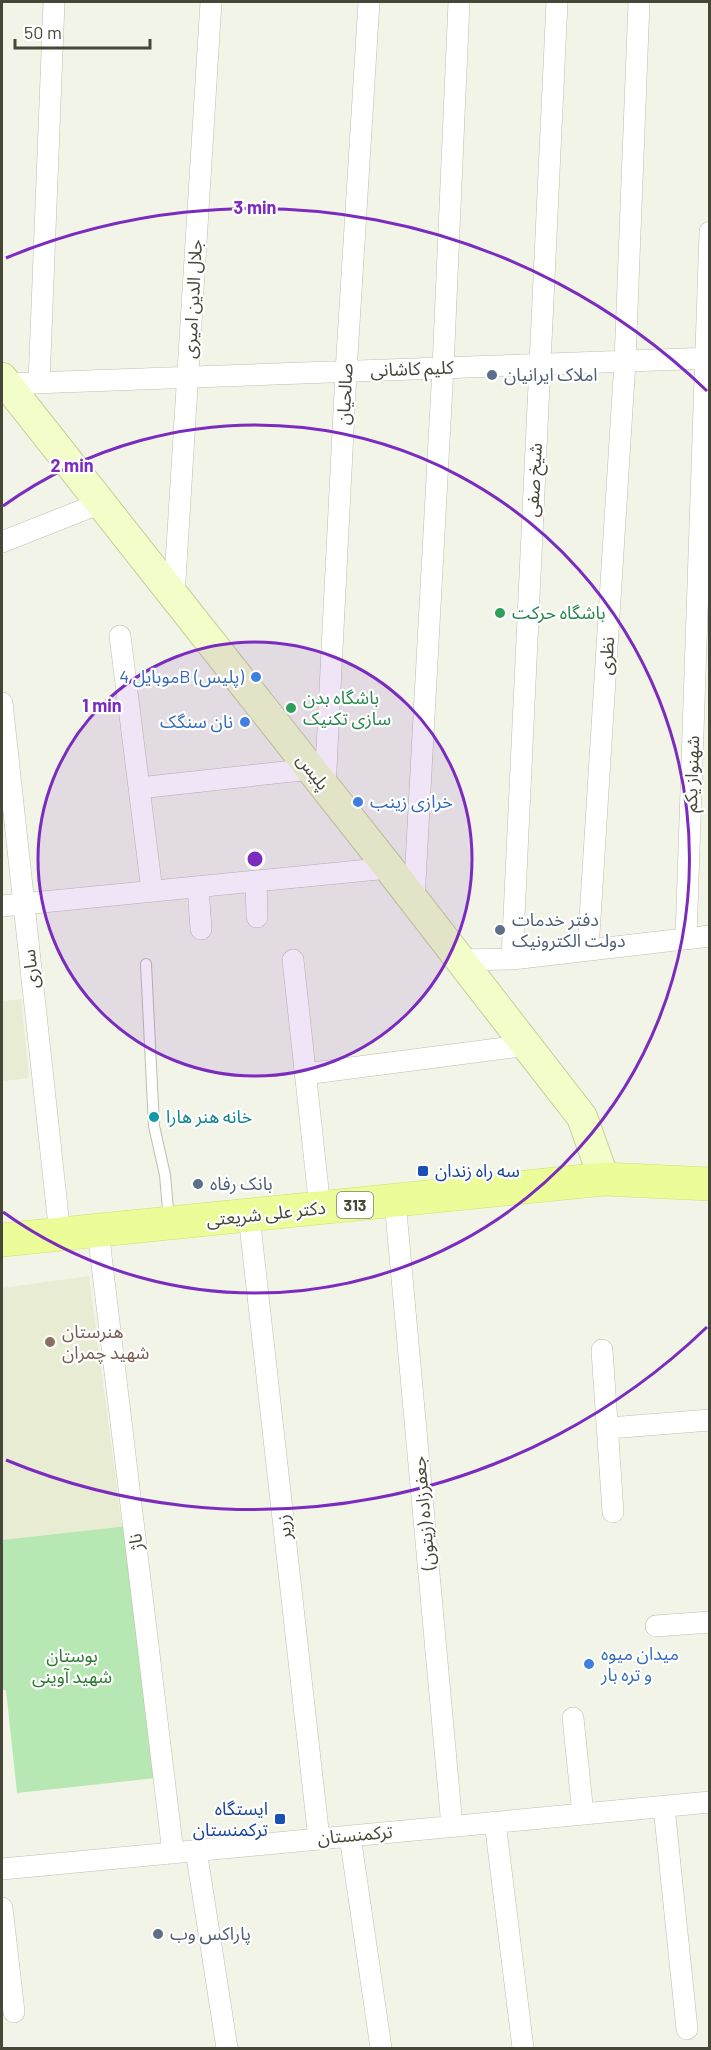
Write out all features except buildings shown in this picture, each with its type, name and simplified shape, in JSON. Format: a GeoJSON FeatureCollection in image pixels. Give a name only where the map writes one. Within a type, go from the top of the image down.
{"type":"FeatureCollection","features":[{"type":"Feature","properties":{"kind":"main road","name":"پلیس"},"geometry":{"type":"LineString","coordinates":[[4,381],[98,504],[174,596],[528,1045],[582,1117],[604,1179]]}},
{"type":"Feature","properties":{"kind":"main road","name":"دکتر علی شریعتی"},"geometry":{"type":"LineString","coordinates":[[2,1240],[604,1179],[710,1184]]}},
{"type":"Feature","properties":{"kind":"street"},"geometry":{"type":"LineString","coordinates":[[39,383],[54,2]]}},
{"type":"Feature","properties":{"kind":"street","name":"جلال الدین امیری"},"geometry":{"type":"LineString","coordinates":[[174,596],[211,2]]}},
{"type":"Feature","properties":{"kind":"street","name":"صالحیان"},"geometry":{"type":"LineString","coordinates":[[318,778],[369,2]]}},
{"type":"Feature","properties":{"kind":"street"},"geometry":{"type":"LineString","coordinates":[[414,900],[443,368],[459,2]]}},
{"type":"Feature","properties":{"kind":"street","name":"شیخ صفی"},"geometry":{"type":"LineString","coordinates":[[512,959],[557,2]]}},
{"type":"Feature","properties":{"kind":"street","name":"نظری"},"geometry":{"type":"LineString","coordinates":[[588,950],[625,361],[639,2]]}},
{"type":"Feature","properties":{"kind":"street","name":"شهنواز یکم"},"geometry":{"type":"LineString","coordinates":[[686,938],[710,232]]}},
{"type":"Feature","properties":{"kind":"street","name":"کلیم کاشانی"},"geometry":{"type":"LineString","coordinates":[[4,381],[39,383],[707,359]]}},
{"type":"Feature","properties":{"kind":"street"},"geometry":{"type":"LineString","coordinates":[[2,542],[98,504]]}},
{"type":"Feature","properties":{"kind":"street"},"geometry":{"type":"LineString","coordinates":[[120,636],[152,891]]}},
{"type":"Feature","properties":{"kind":"street","name":"ساری"},"geometry":{"type":"LineString","coordinates":[[2,703],[60,1235]]}},
{"type":"Feature","properties":{"kind":"street"},"geometry":{"type":"LineString","coordinates":[[139,788],[318,778]]}},
{"type":"Feature","properties":{"kind":"street"},"geometry":{"type":"LineString","coordinates":[[2,906],[389,868]]}},
{"type":"Feature","properties":{"kind":"street"},"geometry":{"type":"LineString","coordinates":[[256,881],[256,917]]}},
{"type":"Feature","properties":{"kind":"street"},"geometry":{"type":"LineString","coordinates":[[198,887],[201,929]]}},
{"type":"Feature","properties":{"kind":"street"},"geometry":{"type":"LineString","coordinates":[[461,960],[512,959],[710,936]]}},
{"type":"Feature","properties":{"kind":"street"},"geometry":{"type":"LineString","coordinates":[[293,960],[320,1208]]}},
{"type":"Feature","properties":{"kind":"street"},"geometry":{"type":"LineString","coordinates":[[305,1074],[528,1045]]}},
{"type":"Feature","properties":{"kind":"street","name":"جعفرزاده (زیتون)"},"geometry":{"type":"LineString","coordinates":[[395,1200],[452,1826]]}},
{"type":"Feature","properties":{"kind":"street","name":"زریر"},"geometry":{"type":"LineString","coordinates":[[249,1216],[319,1839]]}},
{"type":"Feature","properties":{"kind":"street","name":"ناژ"},"geometry":{"type":"LineString","coordinates":[[98,1231],[173,1852]]}},
{"type":"Feature","properties":{"kind":"street"},"geometry":{"type":"LineString","coordinates":[[602,1350],[613,1512]]}},
{"type":"Feature","properties":{"kind":"street"},"geometry":{"type":"LineString","coordinates":[[609,1428],[710,1420]]}},
{"type":"Feature","properties":{"kind":"street"},"geometry":{"type":"LineString","coordinates":[[656,1626],[710,1622]]}},
{"type":"Feature","properties":{"kind":"street"},"geometry":{"type":"LineString","coordinates":[[573,1718],[583,1814]]}},
{"type":"Feature","properties":{"kind":"street","name":"ترکمنستان"},"geometry":{"type":"LineString","coordinates":[[2,1869],[710,1802]]}},
{"type":"Feature","properties":{"kind":"street"},"geometry":{"type":"LineString","coordinates":[[664,1807],[687,2029]]}},
{"type":"Feature","properties":{"kind":"street"},"geometry":{"type":"LineString","coordinates":[[495,1822],[523,2049]]}},
{"type":"Feature","properties":{"kind":"street"},"geometry":{"type":"LineString","coordinates":[[350,1836],[381,2049]]}},
{"type":"Feature","properties":{"kind":"street"},"geometry":{"type":"LineString","coordinates":[[196,1850],[226,2049]]}},
{"type":"Feature","properties":{"kind":"street"},"geometry":{"type":"LineString","coordinates":[[2,1908],[14,2012]]}},
{"type":"Feature","properties":{"kind":"lane"},"geometry":{"type":"LineString","coordinates":[[146,964],[154,1126],[165,1175],[169,1224]]}},
{"type":"Feature","properties":{"kind":"lane"},"geometry":{"type":"LineString","coordinates":[[604,1179],[616,1188],[710,1195]]}},
{"type":"Feature","properties":{"kind":"shaded area"},"geometry":{"type":"Polygon","coordinates":[[[21,999],[29,1078],[2,1081],[2,1001],[21,999]]]}},
{"type":"Feature","properties":{"kind":"shaded area"},"geometry":{"type":"Polygon","coordinates":[[[89,1276],[122,1527],[2,1540],[2,1288],[89,1276]]]}},
{"type":"Feature","properties":{"kind":"green space","name":"بوستان شهید آوینی"},"geometry":{"type":"Polygon","coordinates":[[[128,1526],[156,1778],[17,1793],[6,1690],[2,1690],[2,1540],[128,1526]]]}},
{"type":"Feature","properties":{"kind":"place","name":"املاک ایرانیان"},"geometry":{"type":"Point","coordinates":[492,375]}},
{"type":"Feature","properties":{"kind":"place","name":"باشگاه حرکت"},"geometry":{"type":"Point","coordinates":[500,613]}},
{"type":"Feature","properties":{"kind":"place","name":"موبایل 4B (پلیس)"},"geometry":{"type":"Point","coordinates":[256,677]}},
{"type":"Feature","properties":{"kind":"place","name":"باشگاه بدن سازی تکنیک"},"geometry":{"type":"Point","coordinates":[291,708]}},
{"type":"Feature","properties":{"kind":"place","name":"نان سنگک"},"geometry":{"type":"Point","coordinates":[245,722]}},
{"type":"Feature","properties":{"kind":"place","name":"خرازی زینب"},"geometry":{"type":"Point","coordinates":[358,802]}},
{"type":"Feature","properties":{"kind":"place","name":"دفتر خدمات دولت الکترونیک"},"geometry":{"type":"Point","coordinates":[500,930]}},
{"type":"Feature","properties":{"kind":"place","name":"خانه هنر هارا"},"geometry":{"type":"Point","coordinates":[154,1117]}},
{"type":"Feature","properties":{"kind":"place","name":"سه راه زندان"},"geometry":{"type":"Point","coordinates":[423,1171]}},
{"type":"Feature","properties":{"kind":"place","name":"بانک رفاه"},"geometry":{"type":"Point","coordinates":[198,1184]}},
{"type":"Feature","properties":{"kind":"place","name":"هنرستان شهید چمران"},"geometry":{"type":"Point","coordinates":[50,1342]}},
{"type":"Feature","properties":{"kind":"place","name":"میدان میوه و تره بار"},"geometry":{"type":"Point","coordinates":[589,1664]}},
{"type":"Feature","properties":{"kind":"place","name":"ایستگاه ترکمنستان"},"geometry":{"type":"Point","coordinates":[280,1819]}},
{"type":"Feature","properties":{"kind":"place","name":"پاراکس وب"},"geometry":{"type":"Point","coordinates":[158,1934]}}]}
